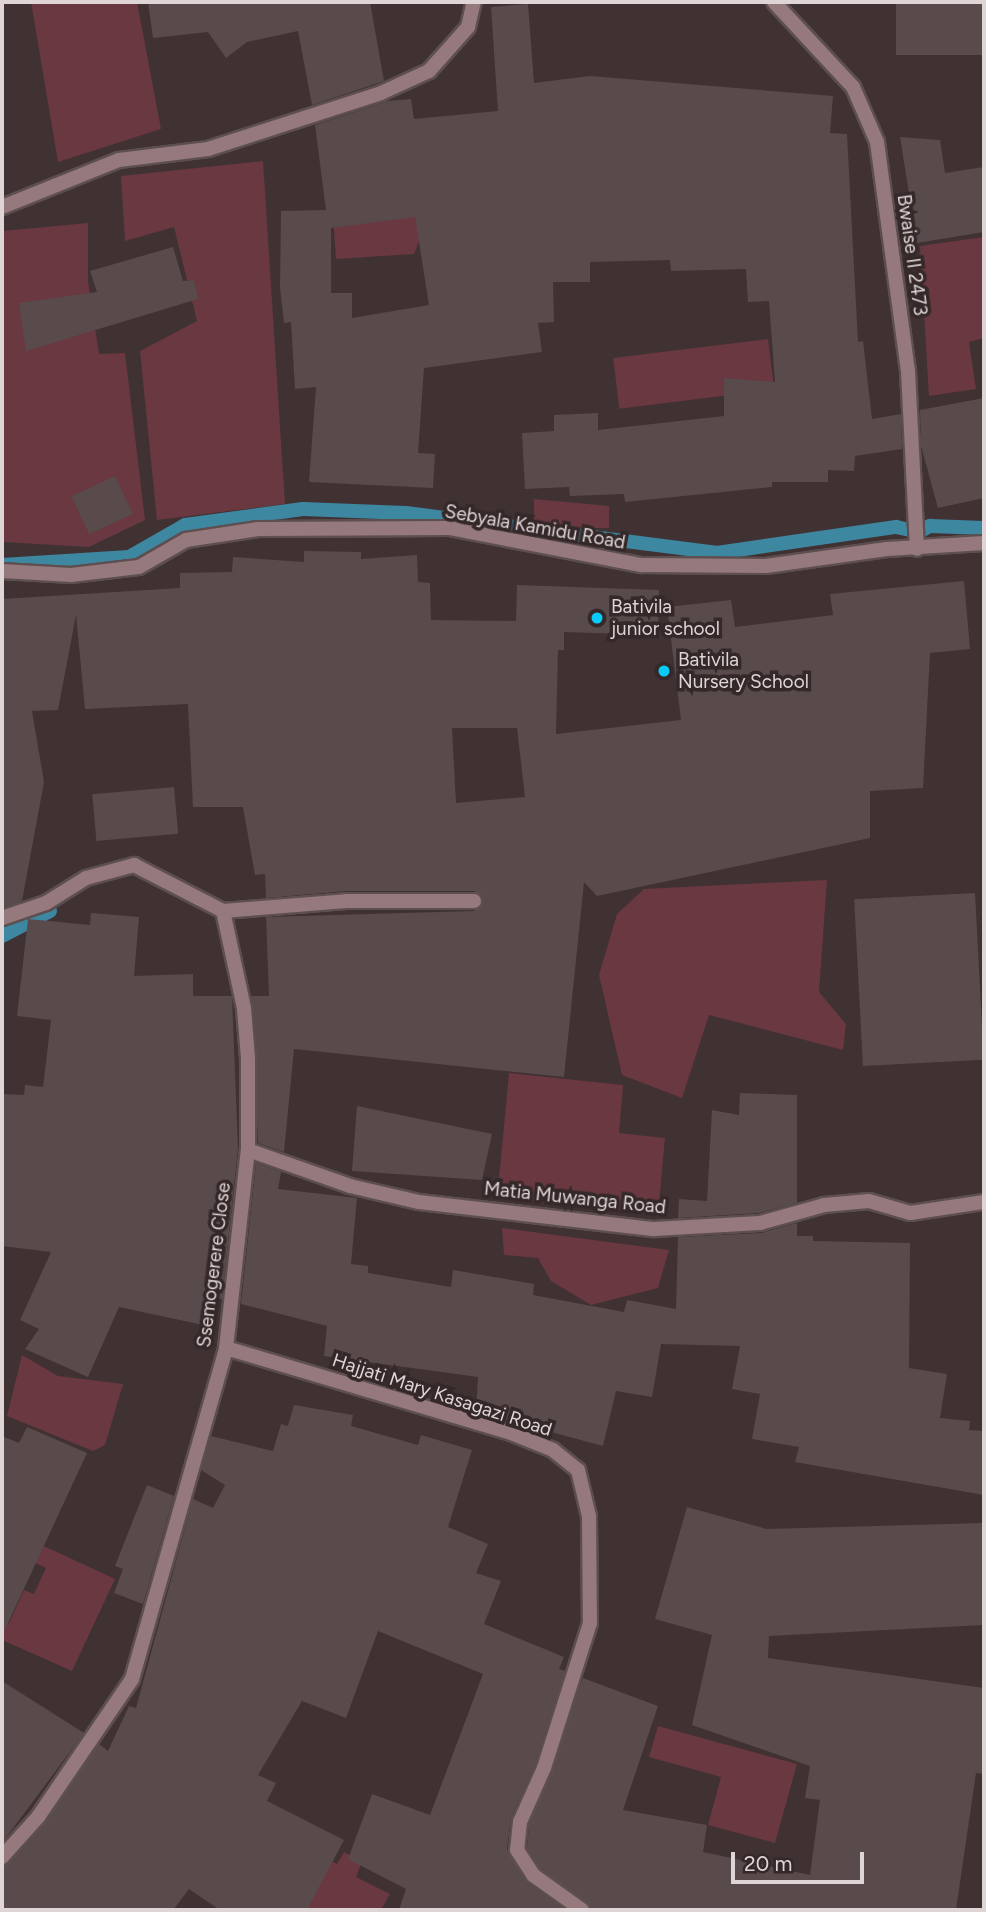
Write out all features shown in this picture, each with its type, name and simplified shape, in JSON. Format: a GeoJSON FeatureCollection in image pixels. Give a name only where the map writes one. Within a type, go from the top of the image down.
{"type":"FeatureCollection","features":[{"type":"Feature","properties":{"kind":"street"},"geometry":{"type":"LineString","coordinates":[[2,207],[119,160],[208,149],[382,93],[429,71],[468,27],[474,2]]}},
{"type":"Feature","properties":{"kind":"street","name":"Bwaise II 2473"},"geometry":{"type":"LineString","coordinates":[[774,2],[853,87],[877,142],[908,371],[917,549]]}},
{"type":"Feature","properties":{"kind":"street","name":"Sebyala Kamidu Road"},"geometry":{"type":"LineString","coordinates":[[2,570],[71,575],[139,567],[186,540],[258,529],[449,528],[642,565],[766,566],[984,543]]}},
{"type":"Feature","properties":{"kind":"street"},"geometry":{"type":"LineString","coordinates":[[2,918],[46,903],[86,877],[134,865],[223,911],[346,901],[474,901]]}},
{"type":"Feature","properties":{"kind":"street","name":"Ssemogerere Close"},"geometry":{"type":"LineString","coordinates":[[2,1857],[38,1817],[132,1679],[226,1348],[248,1150],[244,1008],[223,911]]}},
{"type":"Feature","properties":{"kind":"street","name":"Matia Muwanga Road"},"geometry":{"type":"LineString","coordinates":[[248,1150],[350,1186],[419,1202],[654,1228],[727,1227],[869,1201],[910,1213],[984,1202]]}},
{"type":"Feature","properties":{"kind":"street","name":"Hajjati Mary Kasagazi Road"},"geometry":{"type":"LineString","coordinates":[[226,1348],[511,1433],[552,1450],[578,1471],[589,1516],[590,1623],[556,1733],[520,1822],[517,1850],[533,1875],[582,1910]]}},
{"type":"Feature","properties":{"kind":"shaded area"},"geometry":{"type":"Polygon","coordinates":[[[31,2],[137,2],[161,129],[58,162],[31,2]]]}},
{"type":"Feature","properties":{"kind":"shaded area"},"geometry":{"type":"Polygon","coordinates":[[[263,161],[285,504],[157,520],[140,351],[197,321],[174,227],[125,241],[121,176],[263,161]]]}},
{"type":"Feature","properties":{"kind":"shaded area"},"geometry":{"type":"Polygon","coordinates":[[[407,190],[426,223],[414,254],[336,259],[332,201],[407,190]]]}},
{"type":"Feature","properties":{"kind":"shaded area"},"geometry":{"type":"Polygon","coordinates":[[[88,223],[88,281],[99,354],[125,353],[145,520],[89,547],[2,542],[2,231],[88,223]]]}},
{"type":"Feature","properties":{"kind":"shaded area"},"geometry":{"type":"Polygon","coordinates":[[[984,237],[984,338],[969,342],[976,389],[929,396],[920,246],[984,237]]]}},
{"type":"Feature","properties":{"kind":"shaded area"},"geometry":{"type":"Polygon","coordinates":[[[768,339],[774,390],[619,409],[613,358],[768,339]]]}},
{"type":"Feature","properties":{"kind":"shaded area"},"geometry":{"type":"Polygon","coordinates":[[[534,499],[609,506],[609,528],[534,528],[534,499]]]}},
{"type":"Feature","properties":{"kind":"shaded area"},"geometry":{"type":"Polygon","coordinates":[[[827,880],[819,992],[846,1024],[843,1050],[709,1015],[682,1098],[622,1075],[599,975],[617,914],[644,889],[827,880]]]}},
{"type":"Feature","properties":{"kind":"shaded area"},"geometry":{"type":"Polygon","coordinates":[[[509,1073],[623,1085],[619,1133],[665,1138],[658,1215],[497,1199],[509,1073]]]}},
{"type":"Feature","properties":{"kind":"shaded area"},"geometry":{"type":"Polygon","coordinates":[[[502,1228],[669,1250],[658,1288],[591,1305],[551,1281],[538,1258],[504,1255],[502,1228]]]}},
{"type":"Feature","properties":{"kind":"shaded area"},"geometry":{"type":"Polygon","coordinates":[[[22,1355],[58,1376],[123,1384],[105,1445],[93,1451],[7,1416],[22,1355]]]}},
{"type":"Feature","properties":{"kind":"shaded area"},"geometry":{"type":"Polygon","coordinates":[[[31,1540],[115,1579],[72,1671],[2,1640],[2,1624],[9,1623],[24,1590],[34,1594],[46,1568],[22,1557],[31,1540]]]}},
{"type":"Feature","properties":{"kind":"shaded area"},"geometry":{"type":"Polygon","coordinates":[[[658,1726],[797,1764],[775,1843],[708,1825],[721,1777],[649,1757],[658,1726]]]}},
{"type":"Feature","properties":{"kind":"shaded area"},"geometry":{"type":"Polygon","coordinates":[[[344,1852],[362,1862],[356,1877],[390,1894],[381,1910],[305,1910],[293,1904],[319,1855],[337,1864],[344,1852]]]}},
{"type":"Feature","properties":{"kind":"building"},"geometry":{"type":"Polygon","coordinates":[[[148,2],[370,2],[384,81],[312,105],[298,31],[247,42],[226,58],[208,32],[153,38],[148,2]]]}},
{"type":"Feature","properties":{"kind":"building"},"geometry":{"type":"Polygon","coordinates":[[[896,2],[982,2],[982,55],[896,55],[896,2]]]}},
{"type":"Feature","properties":{"kind":"building"},"geometry":{"type":"Polygon","coordinates":[[[528,4],[534,83],[590,76],[833,96],[830,133],[847,134],[858,342],[863,341],[872,419],[901,414],[902,449],[855,456],[854,471],[828,470],[828,482],[772,482],[772,487],[625,502],[624,494],[570,496],[569,487],[525,489],[522,433],[554,431],[554,415],[598,413],[598,430],[724,416],[724,378],[775,382],[769,301],[748,302],[746,269],[671,271],[670,260],[590,262],[590,282],[553,282],[554,322],[538,323],[542,352],[424,368],[418,453],[435,454],[433,488],[309,482],[316,387],[295,389],[291,322],[284,323],[280,288],[281,211],[326,210],[315,125],[388,101],[411,99],[414,119],[498,111],[491,7],[528,4]],[[415,217],[331,228],[331,293],[352,293],[352,318],[429,305],[415,217]]]}},
{"type":"Feature","properties":{"kind":"building"},"geometry":{"type":"Polygon","coordinates":[[[900,137],[940,140],[945,173],[984,167],[984,232],[917,243],[900,137]]]}},
{"type":"Feature","properties":{"kind":"building"},"geometry":{"type":"Polygon","coordinates":[[[173,247],[183,281],[194,280],[198,299],[26,351],[19,303],[97,292],[90,271],[173,247]]]}},
{"type":"Feature","properties":{"kind":"building"},"geometry":{"type":"Polygon","coordinates":[[[984,398],[984,498],[938,508],[921,446],[920,410],[984,398]]]}},
{"type":"Feature","properties":{"kind":"building"},"geometry":{"type":"Polygon","coordinates":[[[115,476],[133,514],[89,534],[71,496],[115,476]]]}},
{"type":"Feature","properties":{"kind":"building"},"geometry":{"type":"Polygon","coordinates":[[[304,551],[361,552],[361,559],[417,555],[418,582],[430,583],[431,620],[516,621],[517,585],[659,590],[658,635],[564,632],[564,650],[558,650],[556,734],[681,720],[667,607],[731,600],[735,627],[833,615],[830,594],[964,581],[970,649],[930,653],[923,788],[870,791],[870,838],[597,896],[584,882],[564,1077],[294,1049],[284,1152],[258,1143],[251,996],[269,996],[266,917],[474,911],[482,906],[483,897],[474,891],[346,891],[266,898],[265,874],[255,875],[243,807],[193,807],[188,704],[85,709],[76,615],[58,710],[32,711],[44,782],[22,901],[2,908],[2,599],[180,588],[180,573],[232,572],[233,557],[304,562],[304,551]],[[452,728],[456,803],[525,797],[517,728],[452,728]]]}},
{"type":"Feature","properties":{"kind":"building"},"geometry":{"type":"Polygon","coordinates":[[[174,787],[178,834],[96,841],[92,794],[174,787]]]}},
{"type":"Feature","properties":{"kind":"building"},"geometry":{"type":"Polygon","coordinates":[[[975,893],[984,1060],[863,1066],[854,899],[975,893]]]}},
{"type":"Feature","properties":{"kind":"building"},"geometry":{"type":"Polygon","coordinates":[[[91,913],[139,917],[134,976],[193,974],[193,996],[232,996],[238,1149],[222,1299],[208,1296],[203,1325],[119,1307],[88,1377],[25,1349],[39,1329],[20,1320],[51,1252],[2,1246],[2,1094],[24,1095],[25,1085],[43,1087],[51,1020],[17,1016],[28,919],[90,925],[91,913]]]}},
{"type":"Feature","properties":{"kind":"building"},"geometry":{"type":"Polygon","coordinates":[[[740,1093],[797,1095],[797,1203],[758,1213],[678,1218],[679,1199],[707,1201],[712,1110],[739,1115],[740,1093]]]}},
{"type":"Feature","properties":{"kind":"building"},"geometry":{"type":"Polygon","coordinates":[[[357,1106],[492,1134],[482,1180],[352,1171],[357,1106]]]}},
{"type":"Feature","properties":{"kind":"building"},"geometry":{"type":"Polygon","coordinates":[[[256,1163],[281,1172],[278,1189],[357,1198],[351,1264],[368,1266],[368,1273],[451,1287],[453,1270],[534,1284],[533,1295],[624,1312],[627,1300],[676,1309],[678,1237],[761,1233],[797,1223],[797,1236],[813,1236],[813,1241],[910,1243],[909,1368],[947,1374],[940,1418],[970,1421],[969,1430],[984,1431],[984,1495],[795,1462],[799,1447],[752,1439],[760,1394],[732,1389],[740,1346],[661,1344],[652,1397],[616,1391],[603,1446],[476,1412],[478,1377],[324,1356],[327,1326],[241,1304],[256,1163]]]}},
{"type":"Feature","properties":{"kind":"building"},"geometry":{"type":"Polygon","coordinates":[[[294,1405],[353,1415],[351,1426],[418,1445],[421,1435],[472,1450],[448,1527],[488,1544],[476,1573],[501,1581],[484,1624],[564,1657],[559,1669],[565,1671],[535,1765],[511,1818],[507,1849],[527,1883],[566,1910],[399,1910],[406,1889],[348,1859],[372,1794],[430,1815],[483,1674],[378,1631],[346,1718],[302,1701],[258,1775],[276,1783],[267,1801],[344,1840],[307,1910],[220,1910],[189,1889],[173,1910],[2,1910],[2,1866],[45,1823],[99,1744],[108,1751],[129,1706],[136,1708],[193,1499],[213,1508],[225,1485],[201,1470],[211,1436],[273,1451],[281,1424],[288,1426],[294,1405]]]}},
{"type":"Feature","properties":{"kind":"building"},"geometry":{"type":"Polygon","coordinates":[[[27,1427],[87,1453],[2,1636],[2,1436],[19,1443],[27,1427]]]}},
{"type":"Feature","properties":{"kind":"building"},"geometry":{"type":"Polygon","coordinates":[[[147,1485],[174,1496],[143,1604],[114,1593],[123,1569],[115,1566],[147,1485]]]}},
{"type":"Feature","properties":{"kind":"building"},"geometry":{"type":"Polygon","coordinates":[[[687,1507],[767,1529],[984,1523],[984,1625],[769,1636],[768,1658],[984,1688],[984,1774],[976,1773],[956,1910],[592,1910],[540,1868],[527,1848],[529,1825],[583,1678],[658,1706],[623,1810],[707,1825],[703,1852],[810,1875],[820,1800],[805,1798],[810,1766],[692,1725],[712,1635],[655,1619],[687,1507]]]}},
{"type":"Feature","properties":{"kind":"building"},"geometry":{"type":"Polygon","coordinates":[[[2,1681],[84,1733],[2,1843],[2,1681]]]}},
{"type":"Feature","properties":{"kind":"waterway"},"geometry":{"type":"LineString","coordinates":[[2,565],[129,557],[185,525],[303,509],[406,513],[717,553],[896,527],[919,532],[930,526],[984,528]]}},
{"type":"Feature","properties":{"kind":"waterway"},"geometry":{"type":"LineString","coordinates":[[2,936],[50,911]]}},
{"type":"Feature","properties":{"kind":"place","name":"Bativila junior school"},"geometry":{"type":"Point","coordinates":[597,618]}},
{"type":"Feature","properties":{"kind":"place","name":"Bativila Nursery School"},"geometry":{"type":"Point","coordinates":[664,671]}}]}
